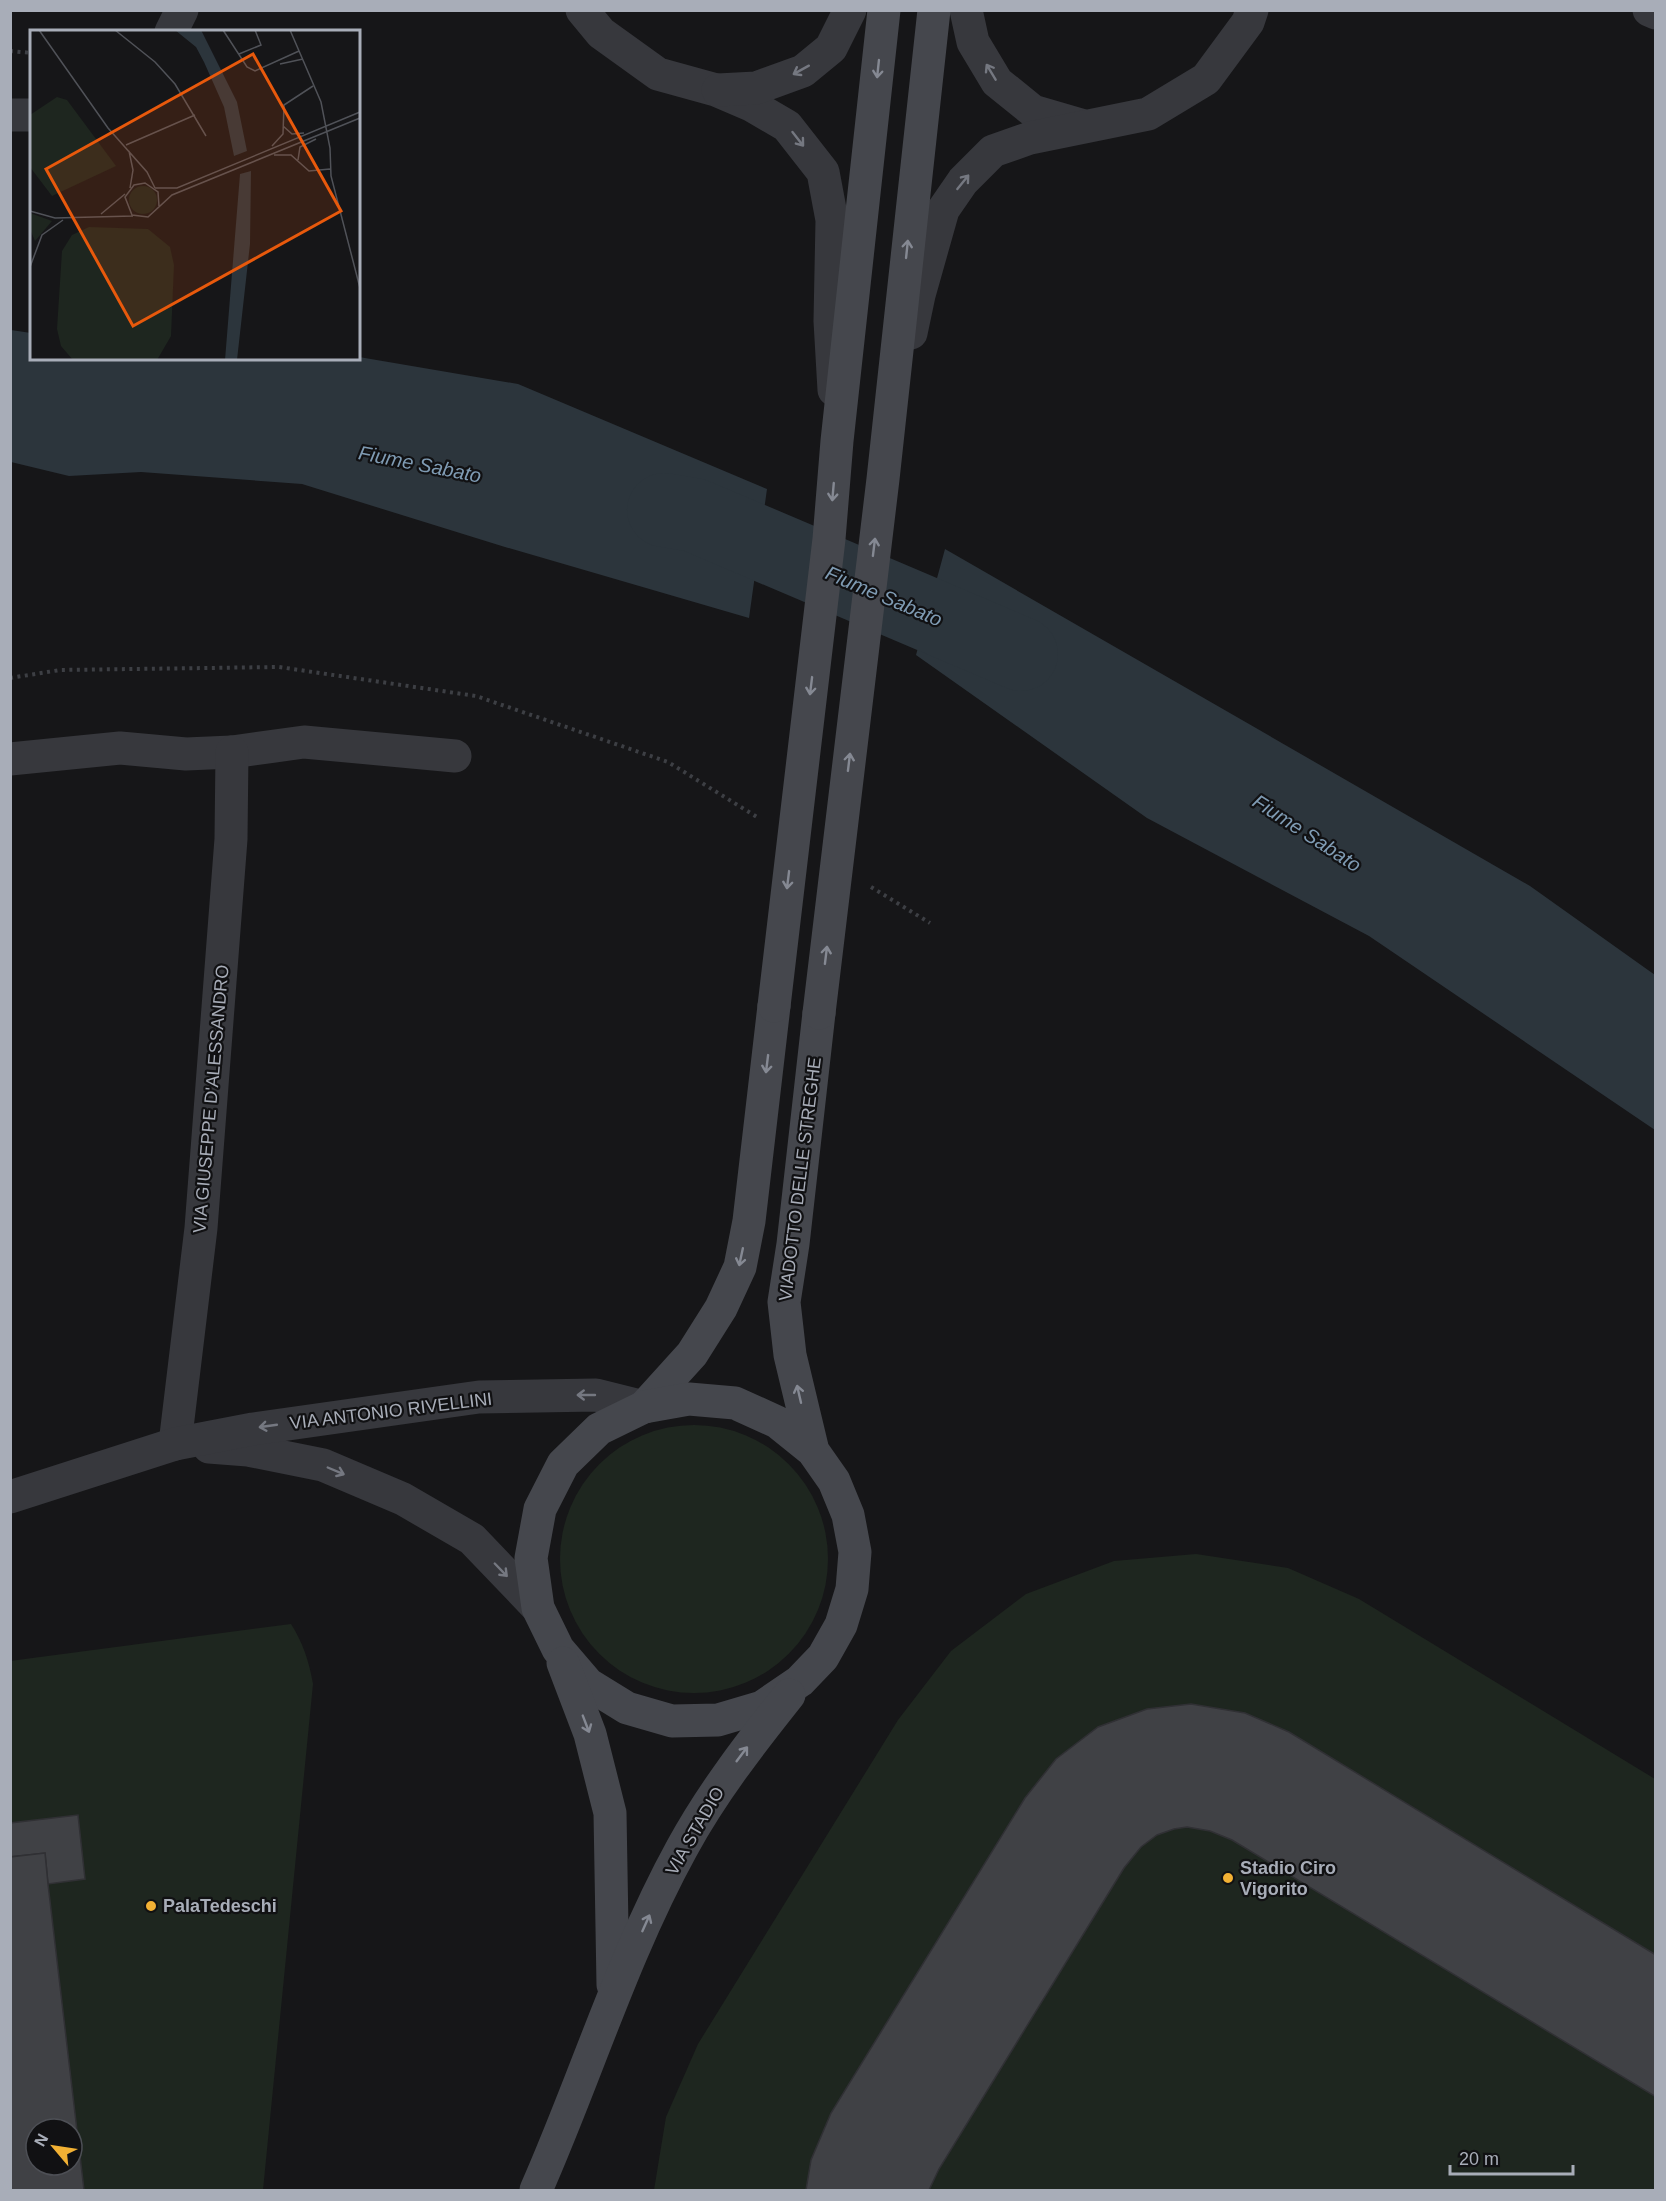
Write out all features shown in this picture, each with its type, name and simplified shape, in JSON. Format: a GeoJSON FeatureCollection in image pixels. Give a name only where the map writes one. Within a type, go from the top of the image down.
{"type":"FeatureCollection","features":[{"type":"Feature","properties":{"kind":"main road"},"geometry":{"type":"LineString","coordinates":[[644,1407],[692,1354],[721,1308],[740,1267],[749,1221],[829,539],[837,441],[884,10]]}},
{"type":"Feature","properties":{"kind":"main road","name":"VIADOTTO DELLE STREGHE"},"geometry":{"type":"LineString","coordinates":[[813,1451],[790,1355],[784,1302],[793,1244],[883,479],[934,10]]}},
{"type":"Feature","properties":{"kind":"main road"},"geometry":{"type":"LineString","coordinates":[[689,1399],[735,1404],[777,1422],[813,1451],[834,1481],[848,1515],[855,1552],[852,1589],[841,1625],[823,1657],[800,1681],[762,1707],[740,1714],[718,1720],[672,1721],[627,1708],[588,1684],[558,1650],[538,1608],[531,1558],[540,1509],[563,1464],[599,1430],[644,1407],[689,1399]]}},
{"type":"Feature","properties":{"kind":"main road","name":"VIA STADIO"},"geometry":{"type":"LineString","coordinates":[[558,1650],[590,1734],[610,1813],[613,1996]]}},
{"type":"Feature","properties":{"kind":"main road","name":"VIA STADIO"},"geometry":{"type":"LineString","coordinates":[[536,2190],[559,2138],[613,1996],[682,1847],[738,1760],[800,1681]]}},
{"type":"Feature","properties":{"kind":"street"},"geometry":{"type":"LineString","coordinates":[[172,30],[182,10]]}},
{"type":"Feature","properties":{"kind":"street"},"geometry":{"type":"LineString","coordinates":[[582,10],[601,33],[658,74],[716,90],[754,97],[787,126],[823,172],[832,220],[830,321],[837,441]]}},
{"type":"Feature","properties":{"kind":"street"},"geometry":{"type":"LineString","coordinates":[[754,97],[803,71],[831,48],[850,10]]}},
{"type":"Feature","properties":{"kind":"street"},"geometry":{"type":"LineString","coordinates":[[966,10],[973,42],[998,82],[1032,125]]}},
{"type":"Feature","properties":{"kind":"street"},"geometry":{"type":"LineString","coordinates":[[883,479],[919,295],[943,210],[963,181],[993,151],[1032,125],[1086,126],[1148,114],[1206,79],[1248,22],[1252,10]]}},
{"type":"Feature","properties":{"kind":"street"},"geometry":{"type":"LineString","coordinates":[[1648,10],[1656,13]]}},
{"type":"Feature","properties":{"kind":"street"},"geometry":{"type":"LineString","coordinates":[[10,115],[30,115]]}},
{"type":"Feature","properties":{"kind":"street"},"geometry":{"type":"LineString","coordinates":[[10,759],[120,748],[186,754],[232,752],[304,742],[455,756]]}},
{"type":"Feature","properties":{"kind":"street","name":"VIA GIUSEPPE D'ALESSANDRO"},"geometry":{"type":"LineString","coordinates":[[175,1444],[201,1228],[231,839],[232,752]]}},
{"type":"Feature","properties":{"kind":"street","name":"VIA ANTONIO RIVELLINI"},"geometry":{"type":"LineString","coordinates":[[10,1497],[175,1444],[253,1429],[479,1397],[596,1395],[644,1407]]}},
{"type":"Feature","properties":{"kind":"street","name":"VIA ANTONIO RIVELLINI"},"geometry":{"type":"LineString","coordinates":[[175,1444],[248,1450],[323,1465],[403,1499],[472,1539],[538,1608]]}},
{"type":"Feature","properties":{"kind":"path"},"geometry":{"type":"LineString","coordinates":[[10,51],[30,53]]}},
{"type":"Feature","properties":{"kind":"shaded area"},"geometry":{"type":"Polygon","coordinates":[[[707,1425],[745,1435],[769,1447],[789,1464],[806,1484],[818,1508],[826,1533],[828,1559],[826,1585],[818,1610],[806,1634],[789,1654],[769,1671],[745,1683],[720,1691],[681,1693],[643,1683],[619,1671],[590,1644],[582,1634],[570,1610],[562,1585],[560,1546],[570,1508],[582,1484],[609,1455],[619,1447],[643,1435],[668,1427],[707,1425]]]}},
{"type":"Feature","properties":{"kind":"shaded area","name":"Stadio Ciro Vigorito"},"geometry":{"type":"Polygon","coordinates":[[[1196,1554],[1288,1568],[1359,1599],[1655,1779],[1655,2190],[654,2190],[666,2117],[698,2044],[898,1720],[951,1651],[1026,1594],[1114,1561],[1196,1554]]]}},
{"type":"Feature","properties":{"kind":"shaded area","name":"PalaTedeschi"},"geometry":{"type":"Polygon","coordinates":[[[291,1624],[299,1638],[313,1684],[263,2190],[11,2190],[10,1661],[291,1624]]]}},
{"type":"Feature","properties":{"kind":"water"},"geometry":{"type":"Polygon","coordinates":[[[11,330],[30,333],[30,360],[360,360],[360,357],[518,384],[767,489],[749,618],[505,547],[302,484],[141,472],[69,476],[11,462],[11,330]]]}},
{"type":"Feature","properties":{"kind":"water"},"geometry":{"type":"Polygon","coordinates":[[[945,549],[1530,886],[1655,975],[1655,1130],[1369,936],[1147,818],[916,655],[945,549]]]}},
{"type":"Feature","properties":{"kind":"building"},"geometry":{"type":"Polygon","coordinates":[[[1191,1704],[1245,1713],[1289,1732],[1656,1955],[1656,2097],[1232,1840],[1210,1831],[1187,1827],[1157,1835],[1141,1847],[1124,1868],[939,2169],[929,2190],[806,2190],[811,2160],[831,2113],[1025,1798],[1056,1759],[1098,1727],[1147,1709],[1191,1704]]]}},
{"type":"Feature","properties":{"kind":"building"},"geometry":{"type":"Polygon","coordinates":[[[78,1815],[85,1879],[48,1884],[45,1853],[10,1857],[10,1823],[78,1815]]]}},
{"type":"Feature","properties":{"kind":"building"},"geometry":{"type":"Polygon","coordinates":[[[45,1853],[75,2117],[24,2117],[24,2177],[82,2177],[84,2190],[10,2190],[10,1857],[45,1853]]]}},
{"type":"Feature","properties":{"kind":"waterway","name":"Fiume Sabato"},"geometry":{"type":"LineString","coordinates":[[664,510],[694,515],[1021,654]]}},
{"type":"Feature","properties":{"kind":"place","name":"Stadio Ciro Vigorito"},"geometry":{"type":"Point","coordinates":[1228,1878]}},
{"type":"Feature","properties":{"kind":"place","name":"PalaTedeschi"},"geometry":{"type":"Point","coordinates":[151,1906]}}]}
